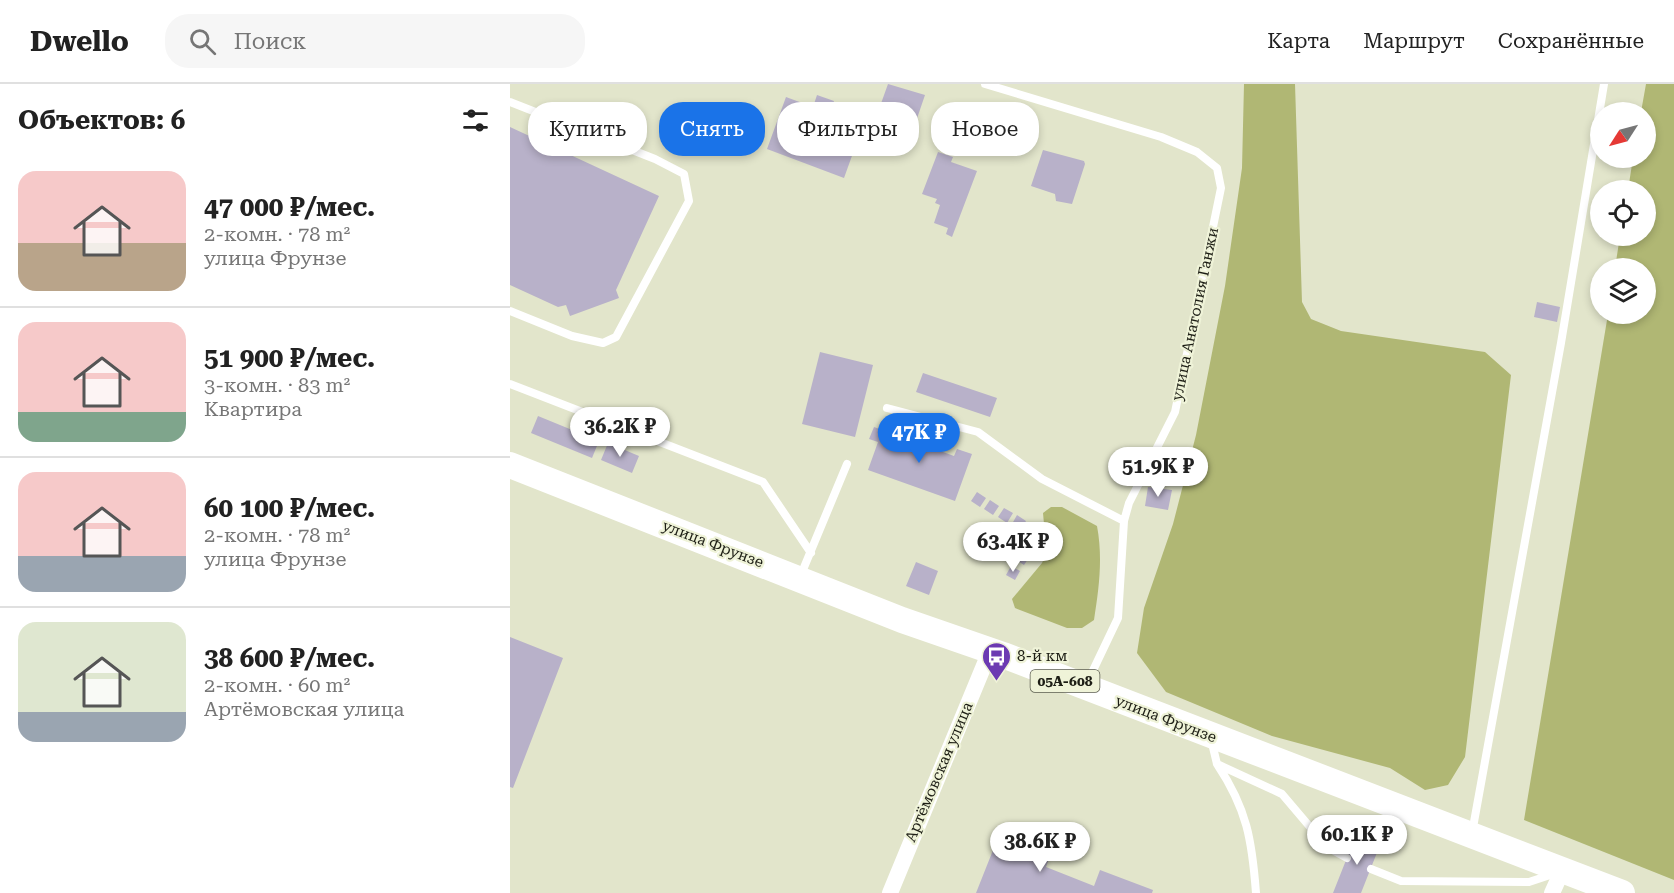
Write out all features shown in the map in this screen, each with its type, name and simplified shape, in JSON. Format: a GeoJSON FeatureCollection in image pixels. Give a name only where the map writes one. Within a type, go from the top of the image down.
{"type":"FeatureCollection","features":[{"type":"Feature","properties":{"kind":"main road","name":"улица Фрунзе"},"geometry":{"type":"LineString","coordinates":[[510,465],[902,620],[990,651],[1471,836],[1557,882],[1608,891]]}},
{"type":"Feature","properties":{"kind":"street","name":"Артёмовская улица"},"geometry":{"type":"LineString","coordinates":[[890,893],[990,651]]}},
{"type":"Feature","properties":{"kind":"lane","name":"улица Анатолия Ганжи"},"geometry":{"type":"LineString","coordinates":[[985,84],[1161,137],[1197,152],[1217,168],[1221,188],[1175,412],[1144,472],[1124,521],[1118,618],[1085,689]]}},
{"type":"Feature","properties":{"kind":"lane"},"geometry":{"type":"LineString","coordinates":[[1471,836],[1561,343],[1604,84]]}},
{"type":"Feature","properties":{"kind":"lane"},"geometry":{"type":"LineString","coordinates":[[510,102],[655,159],[684,174],[689,201],[616,337],[603,343],[572,336],[510,311]]}},
{"type":"Feature","properties":{"kind":"lane"},"geometry":{"type":"LineString","coordinates":[[510,384],[763,482],[811,552]]}},
{"type":"Feature","properties":{"kind":"lane"},"geometry":{"type":"LineString","coordinates":[[887,408],[978,432],[1042,479],[1124,521]]}},
{"type":"Feature","properties":{"kind":"lane"},"geometry":{"type":"LineString","coordinates":[[800,579],[847,464]]}},
{"type":"Feature","properties":{"kind":"lane"},"geometry":{"type":"LineString","coordinates":[[1210,736],[1217,764],[1235,792],[1248,825],[1256,893]]}},
{"type":"Feature","properties":{"kind":"lane"},"geometry":{"type":"LineString","coordinates":[[1217,764],[1282,794],[1327,847],[1347,858]]}},
{"type":"Feature","properties":{"kind":"lane"},"geometry":{"type":"LineString","coordinates":[[1371,869],[1401,881],[1557,882]]}},
{"type":"Feature","properties":{"kind":"green space"},"geometry":{"type":"Polygon","coordinates":[[[1244,84],[1295,84],[1302,302],[1311,319],[1341,331],[1485,352],[1511,375],[1465,757],[1448,785],[1425,790],[1390,768],[1272,736],[1166,692],[1137,653],[1144,608],[1173,524],[1196,435],[1225,286],[1242,168],[1244,84]]]}},
{"type":"Feature","properties":{"kind":"green space"},"geometry":{"type":"Polygon","coordinates":[[[1646,84],[1674,84],[1674,880],[1524,820],[1606,324],[1656,324],[1656,258],[1617,258],[1618,246],[1656,246],[1656,180],[1630,180],[1631,168],[1656,168],[1656,102],[1643,102],[1646,84]]]}},
{"type":"Feature","properties":{"kind":"green space"},"geometry":{"type":"Polygon","coordinates":[[[1051,507],[1062,507],[1097,526],[1100,561],[1096,608],[1094,620],[1082,628],[1067,628],[1015,608],[1012,599],[1042,563],[1052,541],[1044,524],[1043,513],[1051,507]]]}},
{"type":"Feature","properties":{"kind":"building"},"geometry":{"type":"Polygon","coordinates":[[[888,84],[925,95],[919,113],[919,102],[882,102],[888,84]]]}},
{"type":"Feature","properties":{"kind":"building"},"geometry":{"type":"Polygon","coordinates":[[[817,95],[834,101],[834,102],[815,102],[817,95]]]}},
{"type":"Feature","properties":{"kind":"building"},"geometry":{"type":"Polygon","coordinates":[[[786,97],[800,102],[784,102],[786,97]]]}},
{"type":"Feature","properties":{"kind":"building"},"geometry":{"type":"Polygon","coordinates":[[[777,122],[777,153],[767,149],[777,122]]]}},
{"type":"Feature","properties":{"kind":"building"},"geometry":{"type":"Polygon","coordinates":[[[510,127],[528,135],[528,156],[573,156],[659,196],[616,290],[619,298],[570,316],[566,305],[558,307],[510,285],[510,127]]]}},
{"type":"Feature","properties":{"kind":"building"},"geometry":{"type":"Polygon","coordinates":[[[1043,150],[1084,161],[1072,204],[1056,201],[1055,194],[1031,186],[1043,150]]]}},
{"type":"Feature","properties":{"kind":"building"},"geometry":{"type":"Polygon","coordinates":[[[786,156],[852,156],[844,178],[786,156]]]}},
{"type":"Feature","properties":{"kind":"building"},"geometry":{"type":"Polygon","coordinates":[[[936,156],[953,157],[951,162],[977,171],[952,237],[946,234],[948,228],[934,223],[940,205],[935,203],[937,199],[922,194],[936,156]]]}},
{"type":"Feature","properties":{"kind":"building"},"geometry":{"type":"Polygon","coordinates":[[[1537,302],[1560,307],[1557,322],[1534,317],[1537,302]]]}},
{"type":"Feature","properties":{"kind":"building"},"geometry":{"type":"Polygon","coordinates":[[[820,352],[873,365],[855,437],[802,424],[820,352]]]}},
{"type":"Feature","properties":{"kind":"building"},"geometry":{"type":"Polygon","coordinates":[[[923,373],[997,398],[990,417],[916,392],[923,373]]]}},
{"type":"Feature","properties":{"kind":"building"},"geometry":{"type":"Polygon","coordinates":[[[538,416],[599,441],[592,458],[531,433],[538,416]]]}},
{"type":"Feature","properties":{"kind":"building"},"geometry":{"type":"Polygon","coordinates":[[[874,427],[954,456],[957,449],[972,454],[955,501],[868,470],[878,442],[869,439],[874,427]]]}},
{"type":"Feature","properties":{"kind":"building"},"geometry":{"type":"Polygon","coordinates":[[[608,443],[639,456],[632,473],[601,460],[608,443]]]}},
{"type":"Feature","properties":{"kind":"building"},"geometry":{"type":"Polygon","coordinates":[[[1148,487],[1172,490],[1168,510],[1145,506],[1148,487]]]}},
{"type":"Feature","properties":{"kind":"building"},"geometry":{"type":"Polygon","coordinates":[[[977,492],[986,498],[980,507],[971,501],[977,492]]]}},
{"type":"Feature","properties":{"kind":"building"},"geometry":{"type":"Polygon","coordinates":[[[990,500],[999,506],[993,515],[984,509],[990,500]]]}},
{"type":"Feature","properties":{"kind":"building"},"geometry":{"type":"Polygon","coordinates":[[[1004,508],[1013,513],[1007,523],[998,517],[1004,508]]]}},
{"type":"Feature","properties":{"kind":"building"},"geometry":{"type":"Polygon","coordinates":[[[1017,515],[1026,521],[1021,530],[1012,524],[1017,515]]]}},
{"type":"Feature","properties":{"kind":"building"},"geometry":{"type":"Polygon","coordinates":[[[1030,535],[1039,541],[1034,550],[1025,544],[1030,535]]]}},
{"type":"Feature","properties":{"kind":"building"},"geometry":{"type":"Polygon","coordinates":[[[1021,550],[1030,556],[1024,565],[1015,559],[1021,550]]]}},
{"type":"Feature","properties":{"kind":"building"},"geometry":{"type":"Polygon","coordinates":[[[916,562],[938,571],[929,595],[906,586],[916,562]]]}},
{"type":"Feature","properties":{"kind":"building"},"geometry":{"type":"Polygon","coordinates":[[[1011,566],[1020,571],[1015,580],[1006,575],[1011,566]]]}},
{"type":"Feature","properties":{"kind":"building"},"geometry":{"type":"Polygon","coordinates":[[[510,637],[563,658],[513,788],[510,787],[510,637]]]}},
{"type":"Feature","properties":{"kind":"building"},"geometry":{"type":"Polygon","coordinates":[[[1001,830],[1052,851],[1046,867],[1094,886],[1100,870],[1153,890],[1152,893],[976,893],[1001,830]]]}},
{"type":"Feature","properties":{"kind":"building"},"geometry":{"type":"Polygon","coordinates":[[[1356,835],[1380,845],[1361,893],[1333,893],[1356,835]]]}},
{"type":"Feature","properties":{"kind":"place","name":"8-й км"},"geometry":{"type":"Point","coordinates":[996,682]}}]}
